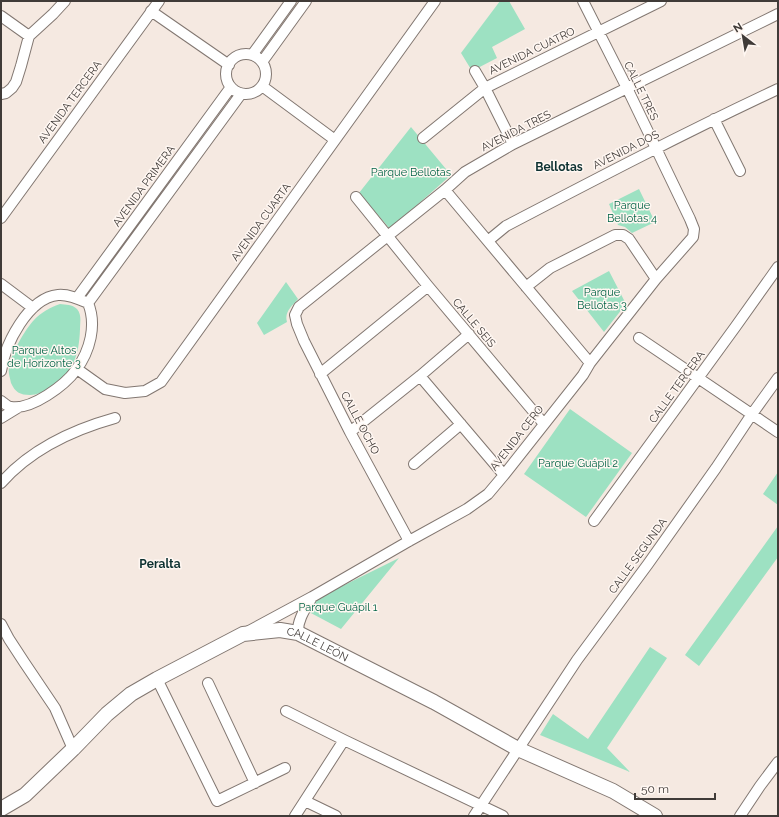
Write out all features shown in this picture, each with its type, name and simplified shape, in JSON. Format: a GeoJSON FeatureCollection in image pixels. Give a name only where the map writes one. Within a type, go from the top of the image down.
{"type":"FeatureCollection","features":[{"type":"Feature","properties":{"kind":"main road","name":"CALLE LEÓN"},"geometry":{"type":"LineString","coordinates":[[1,808],[25,795],[107,714],[131,694],[243,634],[280,630],[298,633],[434,702],[518,749],[613,791],[655,816]]}},
{"type":"Feature","properties":{"kind":"street"},"geometry":{"type":"LineString","coordinates":[[4,93],[12,88],[16,82],[28,36],[65,1]]}},
{"type":"Feature","properties":{"kind":"street","name":"AVENIDA TERCERA"},"geometry":{"type":"LineString","coordinates":[[1,218],[158,1]]}},
{"type":"Feature","properties":{"kind":"street"},"geometry":{"type":"LineString","coordinates":[[252,55],[291,1]]}},
{"type":"Feature","properties":{"kind":"street"},"geometry":{"type":"LineString","coordinates":[[262,62],[306,1]]}},
{"type":"Feature","properties":{"kind":"street","name":"AVENIDA CUARTA"},"geometry":{"type":"LineString","coordinates":[[77,369],[105,389],[125,392],[146,390],[161,382],[435,1]]}},
{"type":"Feature","properties":{"kind":"street","name":"CALLE TRES"},"geometry":{"type":"LineString","coordinates":[[583,1],[690,219],[694,229],[693,237]]}},
{"type":"Feature","properties":{"kind":"street","name":"AVENIDA CUATRO"},"geometry":{"type":"LineString","coordinates":[[423,138],[485,88],[661,1]]}},
{"type":"Feature","properties":{"kind":"street"},"geometry":{"type":"LineString","coordinates":[[151,11],[229,65]]}},
{"type":"Feature","properties":{"kind":"street","name":"AVENIDA TRES"},"geometry":{"type":"LineString","coordinates":[[295,315],[299,307],[445,190],[465,172],[513,144],[778,14]]}},
{"type":"Feature","properties":{"kind":"street"},"geometry":{"type":"LineString","coordinates":[[1,16],[28,36]]}},
{"type":"Feature","properties":{"kind":"street"},"geometry":{"type":"LineString","coordinates":[[243,55],[252,55],[262,62],[266,70],[266,78],[262,86],[257,91],[249,94],[241,94],[231,87],[227,80],[226,72],[229,65],[235,58],[243,55]]}},
{"type":"Feature","properties":{"kind":"street"},"geometry":{"type":"LineString","coordinates":[[475,71],[513,144]]}},
{"type":"Feature","properties":{"kind":"street"},"geometry":{"type":"LineString","coordinates":[[262,86],[335,140]]}},
{"type":"Feature","properties":{"kind":"street","name":"AVENIDA PRIMERA"},"geometry":{"type":"LineString","coordinates":[[77,298],[231,87]]}},
{"type":"Feature","properties":{"kind":"street","name":"AVENIDA DOS"},"geometry":{"type":"LineString","coordinates":[[489,240],[506,226],[655,148],[778,88]]}},
{"type":"Feature","properties":{"kind":"street"},"geometry":{"type":"LineString","coordinates":[[88,303],[241,94]]}},
{"type":"Feature","properties":{"kind":"street"},"geometry":{"type":"LineString","coordinates":[[714,119],[740,171]]}},
{"type":"Feature","properties":{"kind":"street"},"geometry":{"type":"LineString","coordinates":[[445,190],[489,240],[526,287],[590,363]]}},
{"type":"Feature","properties":{"kind":"street","name":"CALLE SEIS"},"geometry":{"type":"LineString","coordinates":[[356,197],[428,286],[544,424]]}},
{"type":"Feature","properties":{"kind":"street"},"geometry":{"type":"LineString","coordinates":[[526,287],[550,268],[615,235],[624,235],[629,239],[656,279]]}},
{"type":"Feature","properties":{"kind":"street","name":"AVENIDA CERO"},"geometry":{"type":"LineString","coordinates":[[243,634],[312,597],[467,509],[488,494],[656,279],[693,237]]}},
{"type":"Feature","properties":{"kind":"street","name":"CALLE TERCERA"},"geometry":{"type":"LineString","coordinates":[[594,521],[778,266]]}},
{"type":"Feature","properties":{"kind":"street"},"geometry":{"type":"LineString","coordinates":[[1,284],[33,308]]}},
{"type":"Feature","properties":{"kind":"street"},"geometry":{"type":"LineString","coordinates":[[320,374],[428,286]]}},
{"type":"Feature","properties":{"kind":"street"},"geometry":{"type":"LineString","coordinates":[[1,370],[7,350],[20,323],[33,308],[42,301],[51,296],[60,294],[77,298],[88,303],[91,311],[92,333],[88,349],[77,369],[68,379],[35,403],[19,407],[10,407],[1,401]]}},
{"type":"Feature","properties":{"kind":"street","name":"CALLE OCHO"},"geometry":{"type":"LineString","coordinates":[[295,315],[304,341],[320,374],[409,541]]}},
{"type":"Feature","properties":{"kind":"street"},"geometry":{"type":"LineString","coordinates":[[350,432],[420,376],[469,334]]}},
{"type":"Feature","properties":{"kind":"street"},"geometry":{"type":"LineString","coordinates":[[639,338],[778,432]]}},
{"type":"Feature","properties":{"kind":"street"},"geometry":{"type":"LineString","coordinates":[[420,376],[504,475]]}},
{"type":"Feature","properties":{"kind":"street","name":"CALLE SEGUNDA"},"geometry":{"type":"LineString","coordinates":[[474,816],[577,660],[657,552],[778,378]]}},
{"type":"Feature","properties":{"kind":"street"},"geometry":{"type":"LineString","coordinates":[[1,418],[19,407]]}},
{"type":"Feature","properties":{"kind":"street"},"geometry":{"type":"LineString","coordinates":[[1,483],[22,462],[39,450],[93,424],[115,418]]}},
{"type":"Feature","properties":{"kind":"street"},"geometry":{"type":"LineString","coordinates":[[414,464],[461,424]]}},
{"type":"Feature","properties":{"kind":"street"},"geometry":{"type":"LineString","coordinates":[[298,633],[300,619],[312,597]]}},
{"type":"Feature","properties":{"kind":"street"},"geometry":{"type":"LineString","coordinates":[[1,624],[9,639],[55,708],[73,749]]}},
{"type":"Feature","properties":{"kind":"street"},"geometry":{"type":"LineString","coordinates":[[157,679],[217,801],[285,768]]}},
{"type":"Feature","properties":{"kind":"street"},"geometry":{"type":"LineString","coordinates":[[208,683],[256,783]]}},
{"type":"Feature","properties":{"kind":"street"},"geometry":{"type":"LineString","coordinates":[[286,711],[503,816]]}},
{"type":"Feature","properties":{"kind":"street"},"geometry":{"type":"LineString","coordinates":[[295,816],[344,740]]}},
{"type":"Feature","properties":{"kind":"street"},"geometry":{"type":"LineString","coordinates":[[740,816],[778,762]]}},
{"type":"Feature","properties":{"kind":"street"},"geometry":{"type":"LineString","coordinates":[[305,801],[336,816]]}},
{"type":"Feature","properties":{"kind":"green space"},"geometry":{"type":"Polygon","coordinates":[[[500,1],[509,1],[525,29],[492,47],[497,58],[472,71],[461,53],[500,1]]]}},
{"type":"Feature","properties":{"kind":"green space","name":"Parque Bellotas"},"geometry":{"type":"Polygon","coordinates":[[[411,127],[451,175],[390,229],[359,193],[411,127]]]}},
{"type":"Feature","properties":{"kind":"green space","name":"Parque Bellotas 4"},"geometry":{"type":"Polygon","coordinates":[[[639,189],[655,222],[632,233],[625,227],[618,225],[609,204],[639,189]]]}},
{"type":"Feature","properties":{"kind":"green space","name":"Parque Bellotas 3"},"geometry":{"type":"Polygon","coordinates":[[[609,271],[626,304],[604,332],[572,291],[609,271]]]}},
{"type":"Feature","properties":{"kind":"green space"},"geometry":{"type":"Polygon","coordinates":[[[286,282],[298,299],[288,312],[286,318],[287,322],[264,335],[257,323],[286,282]]]}},
{"type":"Feature","properties":{"kind":"green space","name":"Parque Altos de Horizonte 3"},"geometry":{"type":"Polygon","coordinates":[[[60,304],[73,306],[79,311],[80,329],[78,348],[73,363],[64,377],[44,391],[33,395],[21,394],[16,391],[11,383],[9,374],[10,363],[18,343],[36,317],[46,310],[60,304]]]}},
{"type":"Feature","properties":{"kind":"green space","name":"Parque Guápil 2"},"geometry":{"type":"Polygon","coordinates":[[[570,409],[632,453],[586,517],[524,474],[570,409]]]}},
{"type":"Feature","properties":{"kind":"green space"},"geometry":{"type":"Polygon","coordinates":[[[778,472],[778,505],[763,494],[778,472]]]}},
{"type":"Feature","properties":{"kind":"green space"},"geometry":{"type":"Polygon","coordinates":[[[778,526],[778,557],[699,666],[685,655],[778,526]]]}},
{"type":"Feature","properties":{"kind":"green space","name":"Parque Guápil 1"},"geometry":{"type":"Polygon","coordinates":[[[399,558],[341,629],[309,612],[314,600],[399,558]]]}},
{"type":"Feature","properties":{"kind":"green space"},"geometry":{"type":"Polygon","coordinates":[[[650,647],[667,658],[607,748],[630,772],[540,735],[553,714],[588,739],[650,647]]]}},
{"type":"Feature","properties":{"kind":"district","name":"Bellotas"},"geometry":{"type":"Point","coordinates":[559,167]}},
{"type":"Feature","properties":{"kind":"district","name":"Peralta"},"geometry":{"type":"Point","coordinates":[160,564]}}]}
